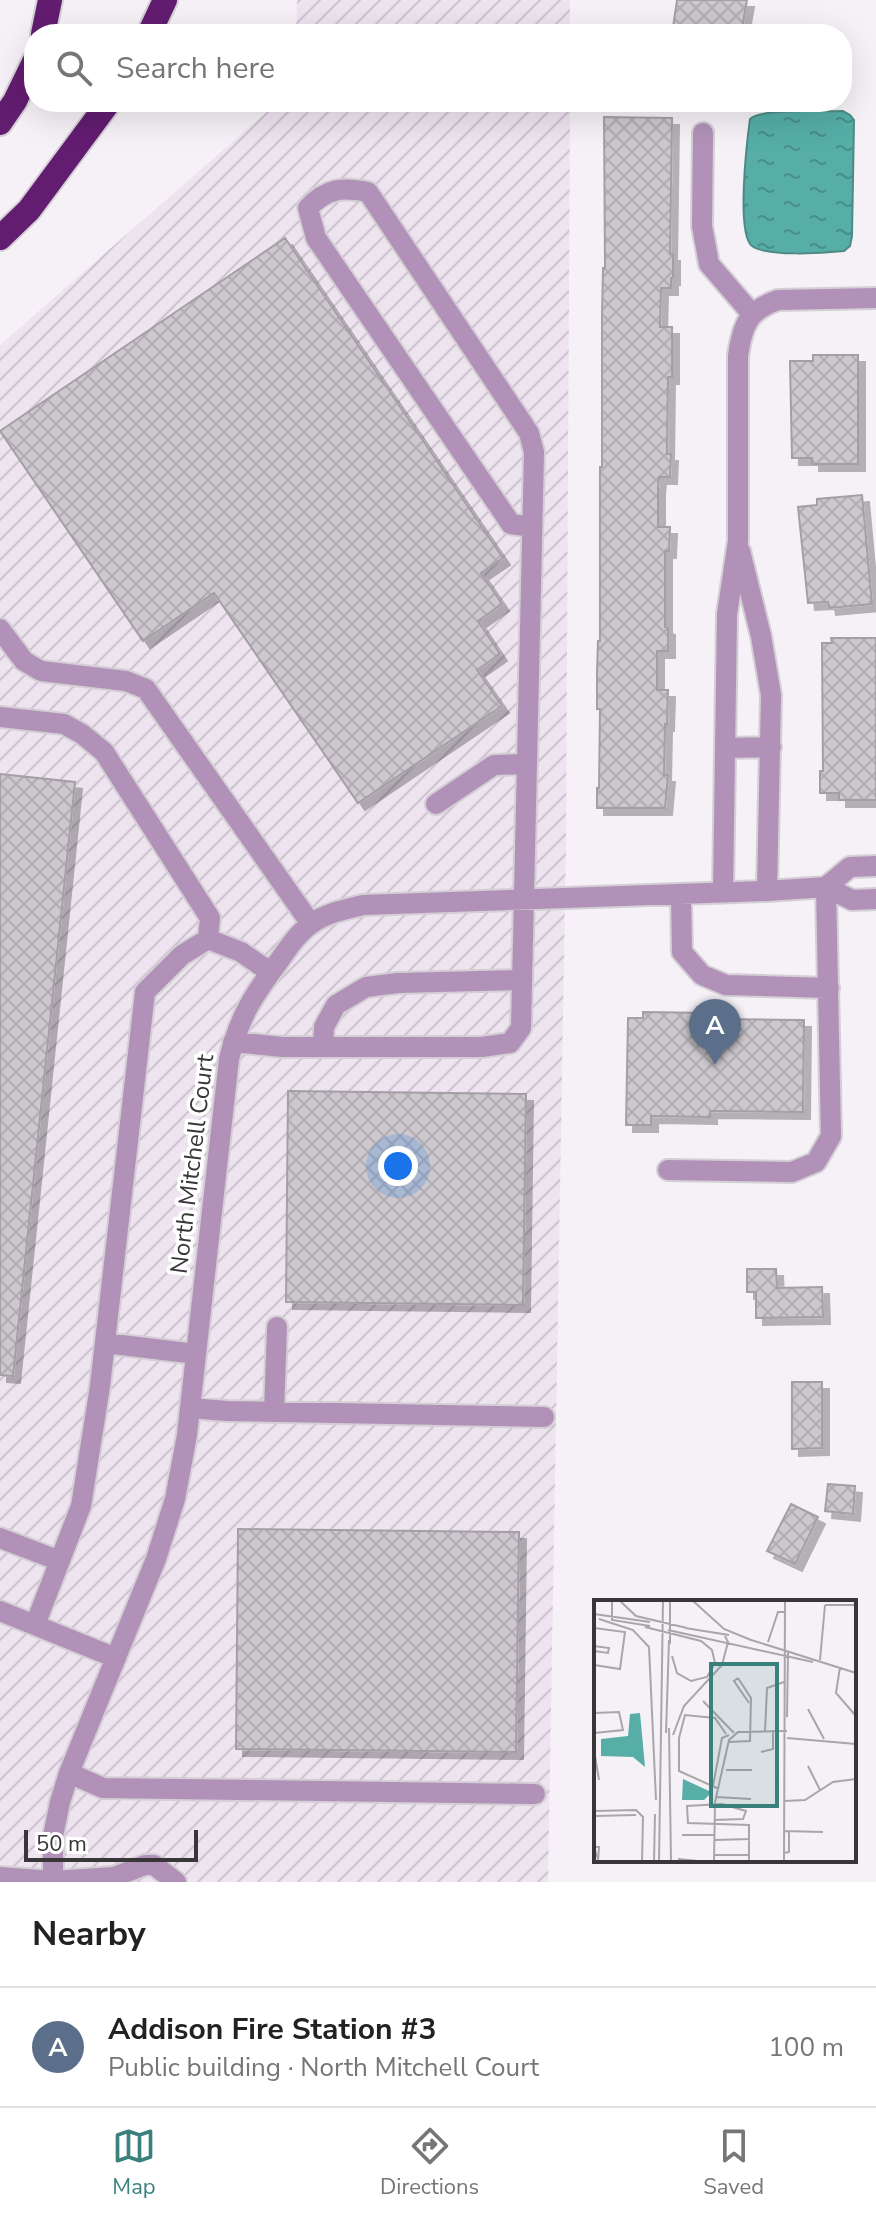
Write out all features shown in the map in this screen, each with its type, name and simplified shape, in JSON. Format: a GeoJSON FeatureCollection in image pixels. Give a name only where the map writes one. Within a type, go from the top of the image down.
{"type":"FeatureCollection","features":[{"type":"Feature","properties":{"kind":"highway"},"geometry":{"type":"LineString","coordinates":[[45,24],[50,0]]}},
{"type":"Feature","properties":{"kind":"highway"},"geometry":{"type":"LineString","coordinates":[[154,24],[165,0]]}},
{"type":"Feature","properties":{"kind":"highway"},"geometry":{"type":"LineString","coordinates":[[0,123],[24,83]]}},
{"type":"Feature","properties":{"kind":"highway"},"geometry":{"type":"LineString","coordinates":[[0,238],[29,210],[102,112]]}},
{"type":"Feature","properties":{"kind":"street"},"geometry":{"type":"LineString","coordinates":[[703,133],[702,226],[709,264],[752,314]]}},
{"type":"Feature","properties":{"kind":"street"},"geometry":{"type":"LineString","coordinates":[[233,1042],[283,1047],[482,1047],[510,1043],[521,1028],[534,452],[529,433],[368,192],[347,188],[320,195],[308,208],[316,238],[511,524],[532,527]]}},
{"type":"Feature","properties":{"kind":"street"},"geometry":{"type":"LineString","coordinates":[[723,893],[727,614],[738,541],[738,356],[744,325],[763,305],[778,300],[876,298]]}},
{"type":"Feature","properties":{"kind":"street"},"geometry":{"type":"LineString","coordinates":[[738,541],[761,636],[771,695],[767,891]]}},
{"type":"Feature","properties":{"kind":"street"},"geometry":{"type":"LineString","coordinates":[[0,629],[24,661],[41,671],[126,681],[146,689],[311,924]]}},
{"type":"Feature","properties":{"kind":"street"},"geometry":{"type":"LineString","coordinates":[[0,717],[64,724],[104,752],[210,918],[208,939]]}},
{"type":"Feature","properties":{"kind":"street"},"geometry":{"type":"LineString","coordinates":[[725,748],[771,747]]}},
{"type":"Feature","properties":{"kind":"street"},"geometry":{"type":"LineString","coordinates":[[436,804],[494,765],[526,764]]}},
{"type":"Feature","properties":{"kind":"street","name":"North Mitchell Court"},"geometry":{"type":"LineString","coordinates":[[826,887],[850,867],[876,866]]}},
{"type":"Feature","properties":{"kind":"street"},"geometry":{"type":"LineString","coordinates":[[668,1170],[792,1172],[816,1162],[831,1136],[826,887]]}},
{"type":"Feature","properties":{"kind":"street","name":"North Mitchell Court"},"geometry":{"type":"LineString","coordinates":[[53,1882],[53,1836],[69,1773],[156,1559],[175,1499],[190,1408],[233,1042],[243,1014],[291,945],[311,924],[335,912],[363,905],[826,887],[852,900],[876,899]]}},
{"type":"Feature","properties":{"kind":"street"},"geometry":{"type":"LineString","coordinates":[[681,894],[682,952],[702,975],[726,985],[829,988]]}},
{"type":"Feature","properties":{"kind":"street"},"geometry":{"type":"LineString","coordinates":[[208,939],[241,952],[270,972]]}},
{"type":"Feature","properties":{"kind":"street"},"geometry":{"type":"LineString","coordinates":[[35,1625],[81,1506],[105,1343],[145,992],[182,955],[208,939]]}},
{"type":"Feature","properties":{"kind":"street"},"geometry":{"type":"LineString","coordinates":[[323,1047],[324,1027],[336,1005],[366,987],[398,983],[522,980]]}},
{"type":"Feature","properties":{"kind":"street"},"geometry":{"type":"LineString","coordinates":[[274,1412],[277,1327]]}},
{"type":"Feature","properties":{"kind":"street"},"geometry":{"type":"LineString","coordinates":[[105,1343],[196,1354]]}},
{"type":"Feature","properties":{"kind":"street"},"geometry":{"type":"LineString","coordinates":[[190,1408],[544,1417]]}},
{"type":"Feature","properties":{"kind":"street"},"geometry":{"type":"LineString","coordinates":[[0,1538],[60,1561]]}},
{"type":"Feature","properties":{"kind":"street"},"geometry":{"type":"LineString","coordinates":[[0,1611],[116,1658]]}},
{"type":"Feature","properties":{"kind":"street"},"geometry":{"type":"LineString","coordinates":[[69,1773],[103,1788],[535,1794]]}},
{"type":"Feature","properties":{"kind":"street"},"geometry":{"type":"LineString","coordinates":[[0,1877],[53,1882],[114,1880],[145,1865],[154,1865],[176,1882]]}},
{"type":"Feature","properties":{"kind":"shaded area"},"geometry":{"type":"Polygon","coordinates":[[[297,0],[570,0],[570,24],[296,24],[297,0]]]}},
{"type":"Feature","properties":{"kind":"shaded area"},"geometry":{"type":"Polygon","coordinates":[[[267,112],[570,112],[566,844],[548,1882],[0,1882],[0,345],[267,112]]]}},
{"type":"Feature","properties":{"kind":"water"},"geometry":{"type":"Polygon","coordinates":[[[845,112],[854,120],[852,236],[850,246],[844,251],[770,252],[752,246],[747,238],[745,166],[750,119],[767,113],[845,112]]]}},
{"type":"Feature","properties":{"kind":"building"},"geometry":{"type":"Polygon","coordinates":[[[677,0],[747,0],[743,24],[673,24],[677,0]]]}},
{"type":"Feature","properties":{"kind":"building"},"geometry":{"type":"Polygon","coordinates":[[[604,117],[672,118],[670,254],[673,254],[673,278],[671,288],[661,288],[660,327],[672,327],[667,454],[671,454],[670,477],[659,477],[658,488],[658,527],[670,527],[669,551],[665,551],[668,651],[657,651],[657,690],[668,690],[665,808],[597,808],[605,268],[604,117]]]}},
{"type":"Feature","properties":{"kind":"building"},"geometry":{"type":"Polygon","coordinates":[[[285,238],[503,558],[481,573],[502,604],[478,621],[500,654],[477,670],[502,706],[358,803],[214,593],[143,641],[0,431],[285,238]]]}},
{"type":"Feature","properties":{"kind":"building"},"geometry":{"type":"Polygon","coordinates":[[[813,355],[858,355],[858,464],[812,464],[812,458],[792,458],[790,361],[813,361],[813,355]]]}},
{"type":"Feature","properties":{"kind":"building"},"geometry":{"type":"Polygon","coordinates":[[[862,495],[872,604],[829,608],[828,602],[808,603],[798,507],[817,505],[817,499],[862,495]]]}},
{"type":"Feature","properties":{"kind":"building"},"geometry":{"type":"Polygon","coordinates":[[[831,638],[876,638],[876,800],[839,800],[839,793],[820,793],[820,771],[823,771],[822,643],[832,643],[831,638]]]}},
{"type":"Feature","properties":{"kind":"building"},"geometry":{"type":"Polygon","coordinates":[[[0,774],[75,782],[13,1376],[0,1375],[0,774]]]}},
{"type":"Feature","properties":{"kind":"building"},"geometry":{"type":"Polygon","coordinates":[[[643,1012],[711,1013],[711,1019],[804,1020],[803,1112],[710,1111],[710,1117],[651,1116],[651,1125],[626,1125],[628,1018],[643,1018],[643,1012]]]}},
{"type":"Feature","properties":{"kind":"building"},"geometry":{"type":"Polygon","coordinates":[[[288,1091],[526,1094],[523,1305],[286,1302],[288,1091]]]}},
{"type":"Feature","properties":{"kind":"building"},"geometry":{"type":"Polygon","coordinates":[[[747,1269],[776,1269],[777,1288],[822,1287],[823,1317],[756,1318],[756,1292],[747,1292],[747,1269]]]}},
{"type":"Feature","properties":{"kind":"building"},"geometry":{"type":"Polygon","coordinates":[[[792,1382],[822,1382],[822,1448],[792,1449],[792,1382]]]}},
{"type":"Feature","properties":{"kind":"building"},"geometry":{"type":"Polygon","coordinates":[[[828,1484],[855,1486],[853,1514],[825,1511],[828,1484]]]}},
{"type":"Feature","properties":{"kind":"building"},"geometry":{"type":"Polygon","coordinates":[[[791,1504],[818,1517],[795,1564],[767,1551],[791,1504]]]}},
{"type":"Feature","properties":{"kind":"building"},"geometry":{"type":"Polygon","coordinates":[[[238,1529],[519,1532],[516,1752],[236,1749],[238,1529]]]}},
{"type":"Feature","properties":{"kind":"place","name":"Addison Fire Station #3"},"geometry":{"type":"Point","coordinates":[715,1065]}}]}
